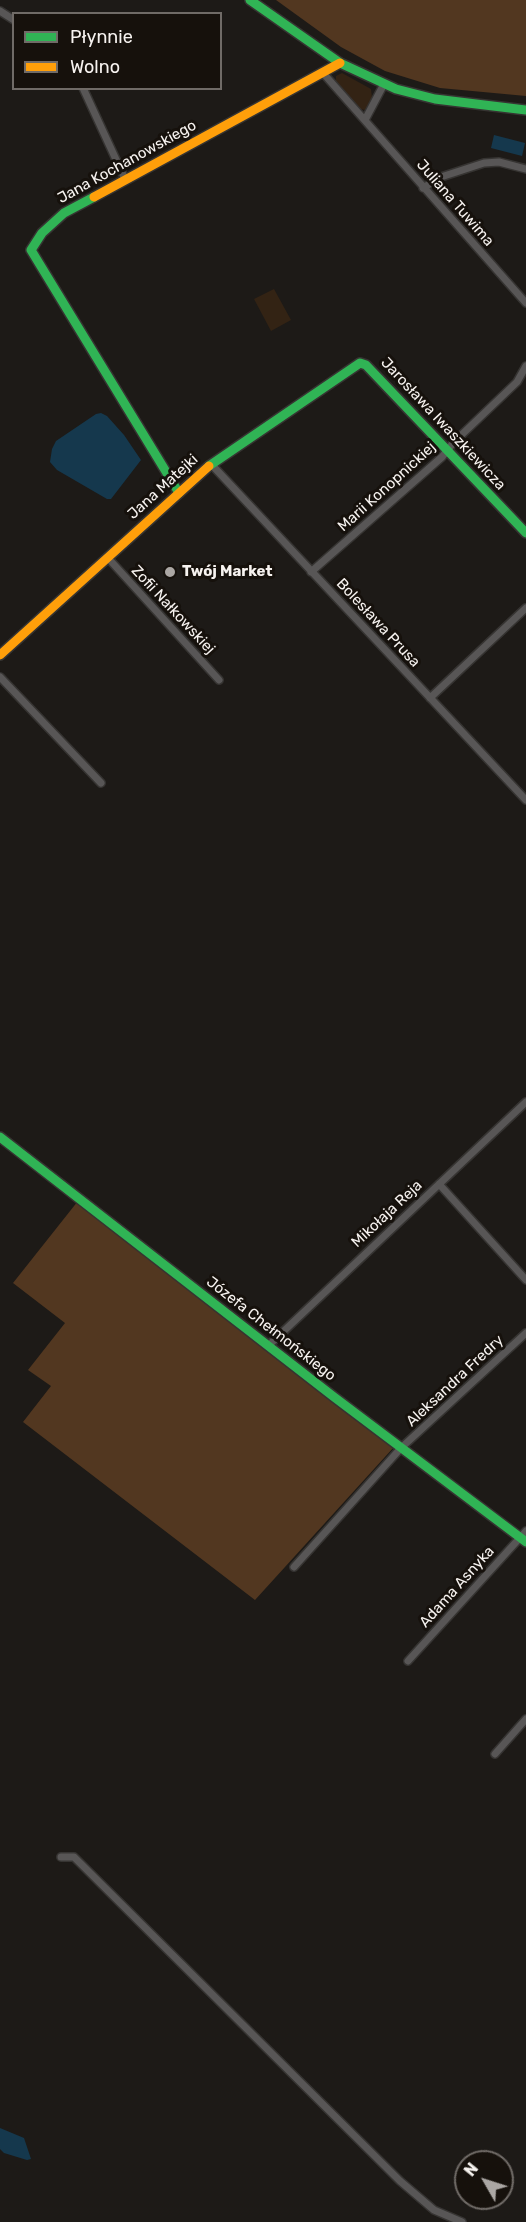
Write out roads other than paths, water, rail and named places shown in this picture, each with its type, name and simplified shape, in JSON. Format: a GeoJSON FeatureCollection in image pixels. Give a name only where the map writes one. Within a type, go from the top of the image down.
{"type":"FeatureCollection","features":[{"type":"Feature","properties":{"kind":"street"},"geometry":{"type":"LineString","coordinates":[[250,0],[340,63],[384,84],[429,98],[526,111]]}},
{"type":"Feature","properties":{"kind":"street","name":"Jana Kochanowskiego"},"geometry":{"type":"LineString","coordinates":[[179,493],[31,250],[42,233],[64,213],[340,63]]}},
{"type":"Feature","properties":{"kind":"street","name":"Juliana Tuwima"},"geometry":{"type":"LineString","coordinates":[[323,74],[526,303]]}},
{"type":"Feature","properties":{"kind":"street"},"geometry":{"type":"LineString","coordinates":[[365,120],[384,84]]}},
{"type":"Feature","properties":{"kind":"street"},"geometry":{"type":"LineString","coordinates":[[84,90],[125,179]]}},
{"type":"Feature","properties":{"kind":"street"},"geometry":{"type":"LineString","coordinates":[[423,188],[441,177],[484,163],[499,162],[526,169]]}},
{"type":"Feature","properties":{"kind":"street","name":"Jana Matejki"},"geometry":{"type":"LineString","coordinates":[[0,655],[211,465],[346,371],[362,363]]}},
{"type":"Feature","properties":{"kind":"street","name":"Jarosława Iwaszkiewicza"},"geometry":{"type":"LineString","coordinates":[[362,363],[526,533]]}},
{"type":"Feature","properties":{"kind":"street","name":"Marii Konopnickiej"},"geometry":{"type":"LineString","coordinates":[[311,572],[442,457],[454,442],[517,382],[526,366]]}},
{"type":"Feature","properties":{"kind":"street","name":"Bolesława Prusa"},"geometry":{"type":"LineString","coordinates":[[211,465],[526,800]]}},
{"type":"Feature","properties":{"kind":"street","name":"Zofii Nałkowskiej"},"geometry":{"type":"LineString","coordinates":[[108,558],[219,680]]}},
{"type":"Feature","properties":{"kind":"street"},"geometry":{"type":"LineString","coordinates":[[430,698],[526,608]]}},
{"type":"Feature","properties":{"kind":"street"},"geometry":{"type":"LineString","coordinates":[[0,677],[101,783]]}},
{"type":"Feature","properties":{"kind":"street","name":"Mikołaja Reja"},"geometry":{"type":"LineString","coordinates":[[268,1346],[526,1102]]}},
{"type":"Feature","properties":{"kind":"street","name":"Józefa Chełmońskiego"},"geometry":{"type":"LineString","coordinates":[[0,1137],[401,1448],[524,1537]]}},
{"type":"Feature","properties":{"kind":"street"},"geometry":{"type":"LineString","coordinates":[[439,1184],[526,1280]]}},
{"type":"Feature","properties":{"kind":"street","name":"Aleksandra Fredry"},"geometry":{"type":"LineString","coordinates":[[294,1567],[401,1448],[526,1333]]}},
{"type":"Feature","properties":{"kind":"street","name":"Adama Asnyka"},"geometry":{"type":"LineString","coordinates":[[408,1661],[524,1537]]}},
{"type":"Feature","properties":{"kind":"street"},"geometry":{"type":"LineString","coordinates":[[495,1754],[526,1719]]}},
{"type":"Feature","properties":{"kind":"street"},"geometry":{"type":"LineString","coordinates":[[62,1857],[74,1857],[400,2181],[434,2210],[462,2222]]}},
{"type":"Feature","properties":{"kind":"water"},"geometry":{"type":"Polygon","coordinates":[[[494,135],[525,143],[522,156],[491,148],[494,135]]]}},
{"type":"Feature","properties":{"kind":"water"},"geometry":{"type":"Polygon","coordinates":[[[101,413],[107,416],[124,435],[141,460],[111,499],[107,499],[57,470],[50,462],[56,441],[101,413]]]}},
{"type":"Feature","properties":{"kind":"water"},"geometry":{"type":"Polygon","coordinates":[[[0,2128],[24,2138],[31,2159],[27,2160],[4,2153],[0,2149],[0,2128]]]}},
{"type":"Feature","properties":{"kind":"place","name":"Twój Market"},"geometry":{"type":"Point","coordinates":[170,572]}}]}
